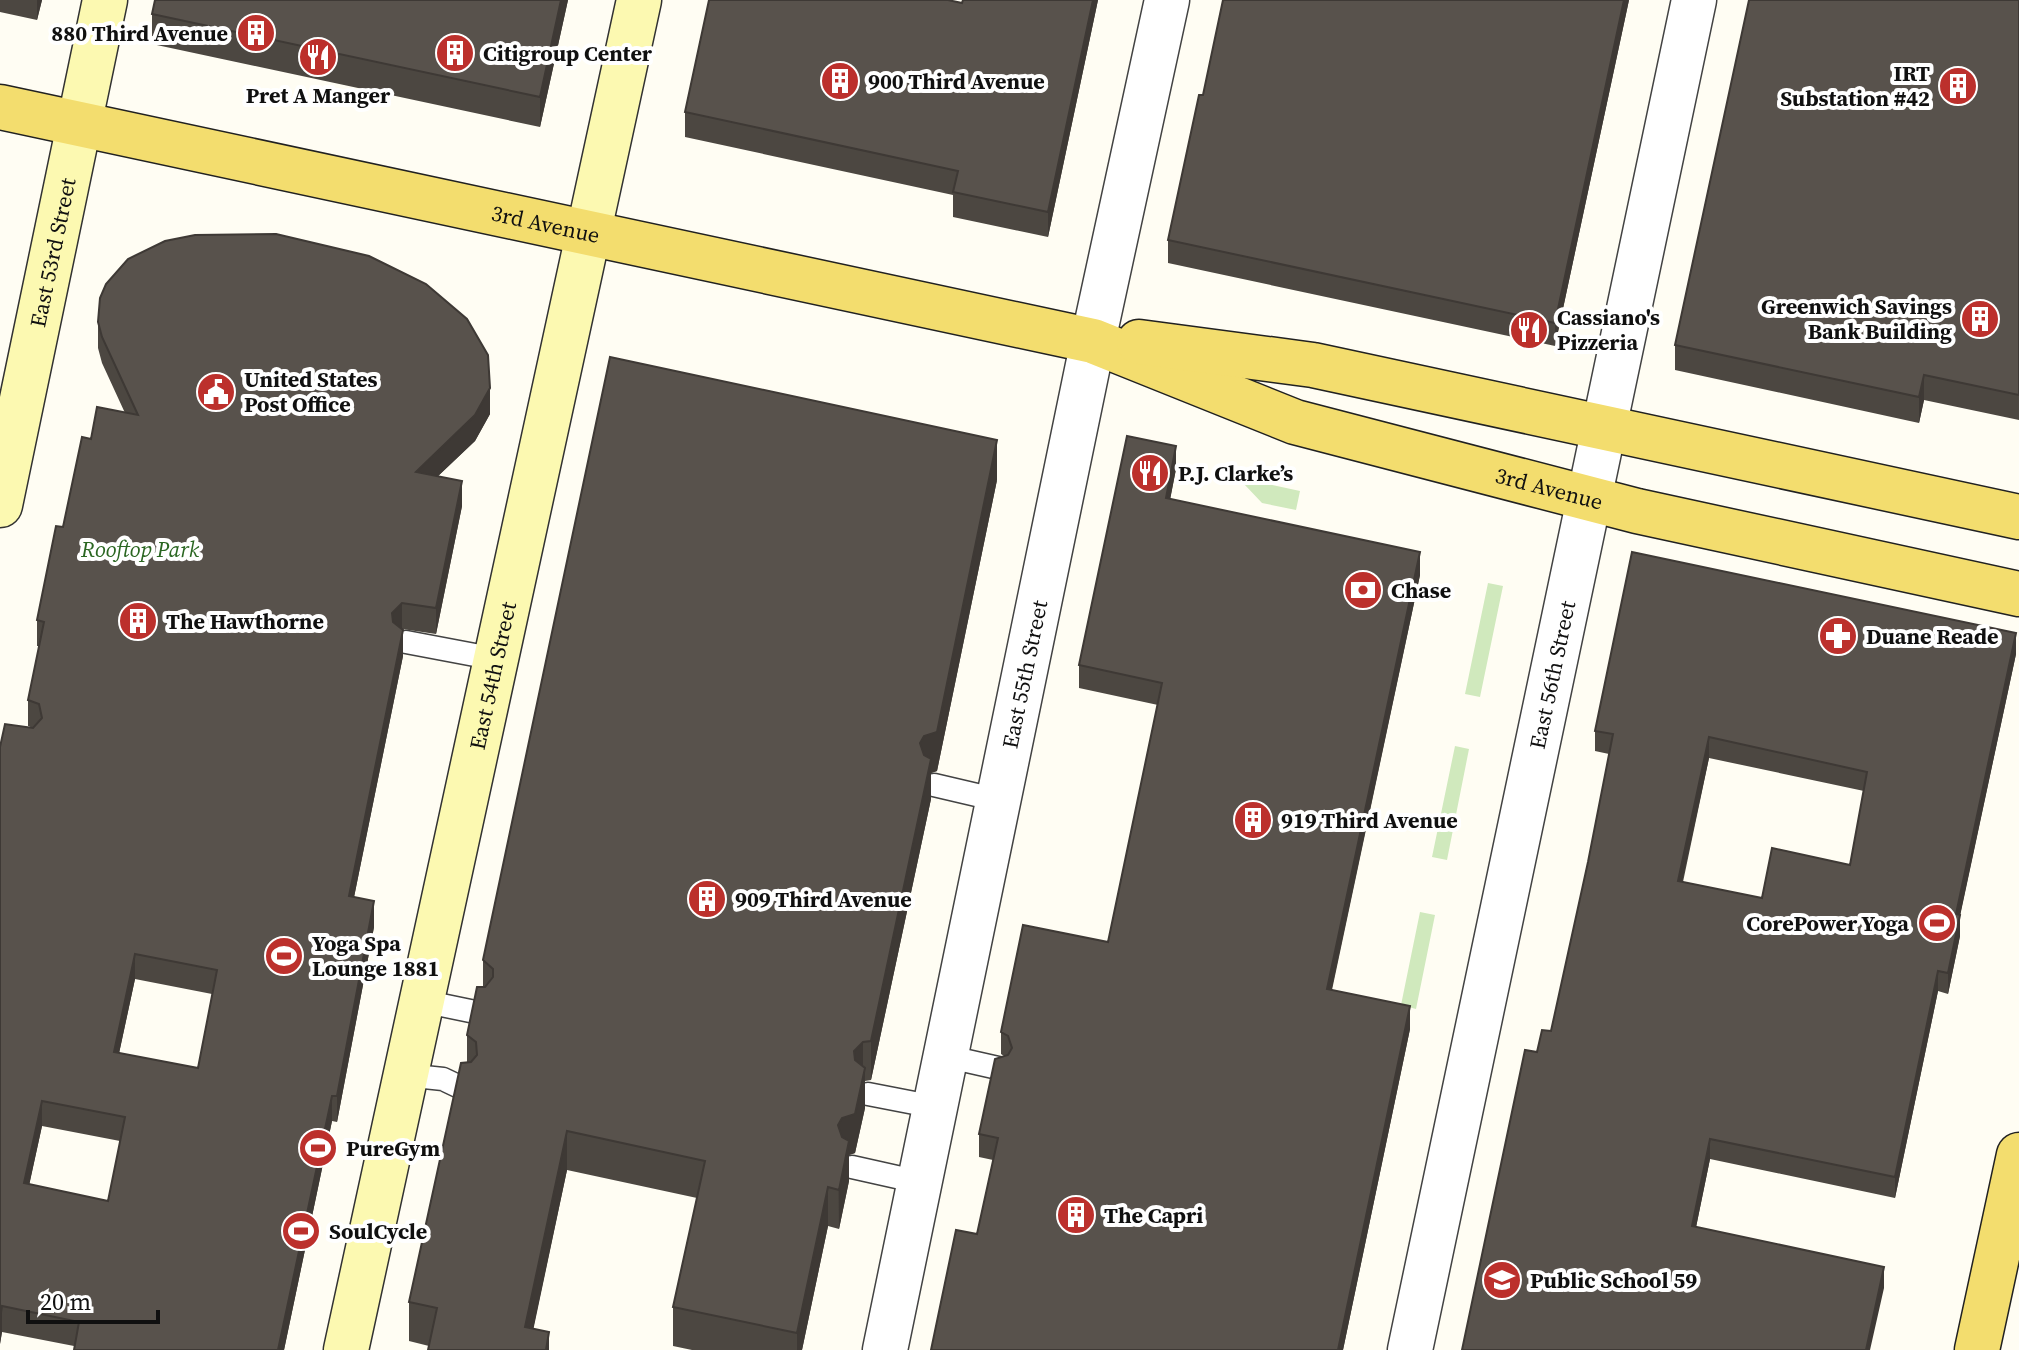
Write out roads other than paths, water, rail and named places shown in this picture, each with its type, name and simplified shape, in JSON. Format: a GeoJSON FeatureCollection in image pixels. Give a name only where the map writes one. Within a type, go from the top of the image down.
{"type":"FeatureCollection","features":[{"type":"Feature","properties":{"kind":"main road","name":"East 53rd Street"},"geometry":{"type":"LineString","coordinates":[[0,505],[105,0]]}},
{"type":"Feature","properties":{"kind":"main road","name":"East 54th Street"},"geometry":{"type":"LineString","coordinates":[[346,1350],[591,233],[639,0]]}},
{"type":"Feature","properties":{"kind":"main road","name":"3rd Avenue"},"geometry":{"type":"LineString","coordinates":[[0,107],[1093,341],[1295,422],[1591,500],[2019,594]]}},
{"type":"Feature","properties":{"kind":"main road","name":"3rd Avenue"},"geometry":{"type":"LineString","coordinates":[[1093,341],[1142,342],[1313,365],[2019,517]]}},
{"type":"Feature","properties":{"kind":"main road"},"geometry":{"type":"LineString","coordinates":[[1977,1350],[2019,1155]]}},
{"type":"Feature","properties":{"kind":"street","name":"East 55th Street"},"geometry":{"type":"LineString","coordinates":[[885,1350],[1093,341],[1167,0]]}},
{"type":"Feature","properties":{"kind":"street","name":"East 56th Street"},"geometry":{"type":"LineString","coordinates":[[1410,1350],[1694,0]]}},
{"type":"Feature","properties":{"kind":"lane"},"geometry":{"type":"LineString","coordinates":[[406,642],[496,659]]}},
{"type":"Feature","properties":{"kind":"lane"},"geometry":{"type":"LineString","coordinates":[[934,785],[998,800]]}},
{"type":"Feature","properties":{"kind":"lane"},"geometry":{"type":"LineString","coordinates":[[422,1001],[480,1013]]}},
{"type":"Feature","properties":{"kind":"lane"},"geometry":{"type":"LineString","coordinates":[[945,1056],[998,1068]]}},
{"type":"Feature","properties":{"kind":"lane"},"geometry":{"type":"LineString","coordinates":[[405,1075],[443,1079],[464,1089]]}},
{"type":"Feature","properties":{"kind":"lane"},"geometry":{"type":"LineString","coordinates":[[868,1094],[935,1107]]}},
{"type":"Feature","properties":{"kind":"lane"},"geometry":{"type":"LineString","coordinates":[[852,1167],[919,1182]]}},
{"type":"Feature","properties":{"kind":"place","name":"880 Third Avenue"},"geometry":{"type":"Point","coordinates":[256,33]}},
{"type":"Feature","properties":{"kind":"place","name":"Citigroup Center"},"geometry":{"type":"Point","coordinates":[455,53]}},
{"type":"Feature","properties":{"kind":"place","name":"Pret A Manger"},"geometry":{"type":"Point","coordinates":[318,57]}},
{"type":"Feature","properties":{"kind":"place","name":"900 Third Avenue"},"geometry":{"type":"Point","coordinates":[840,81]}},
{"type":"Feature","properties":{"kind":"place","name":"IRT Substation #42"},"geometry":{"type":"Point","coordinates":[1958,86]}},
{"type":"Feature","properties":{"kind":"place","name":"Greenwich Savings Bank Building"},"geometry":{"type":"Point","coordinates":[1980,319]}},
{"type":"Feature","properties":{"kind":"place","name":"Cassiano's Pizzeria"},"geometry":{"type":"Point","coordinates":[1529,330]}},
{"type":"Feature","properties":{"kind":"place","name":"United States Post Office"},"geometry":{"type":"Point","coordinates":[216,392]}},
{"type":"Feature","properties":{"kind":"place","name":"P.J. Clarke’s"},"geometry":{"type":"Point","coordinates":[1150,473]}},
{"type":"Feature","properties":{"kind":"place","name":"Chase"},"geometry":{"type":"Point","coordinates":[1363,590]}},
{"type":"Feature","properties":{"kind":"place","name":"The Hawthorne"},"geometry":{"type":"Point","coordinates":[138,621]}},
{"type":"Feature","properties":{"kind":"place","name":"Duane Reade"},"geometry":{"type":"Point","coordinates":[1838,636]}},
{"type":"Feature","properties":{"kind":"place","name":"919 Third Avenue"},"geometry":{"type":"Point","coordinates":[1253,820]}},
{"type":"Feature","properties":{"kind":"place","name":"909 Third Avenue"},"geometry":{"type":"Point","coordinates":[707,899]}},
{"type":"Feature","properties":{"kind":"place","name":"CorePower Yoga"},"geometry":{"type":"Point","coordinates":[1937,923]}},
{"type":"Feature","properties":{"kind":"place","name":"Yoga Spa Lounge 1881"},"geometry":{"type":"Point","coordinates":[284,956]}},
{"type":"Feature","properties":{"kind":"place","name":"PureGym"},"geometry":{"type":"Point","coordinates":[318,1148]}},
{"type":"Feature","properties":{"kind":"place","name":"The Capri"},"geometry":{"type":"Point","coordinates":[1076,1215]}},
{"type":"Feature","properties":{"kind":"place","name":"SoulCycle"},"geometry":{"type":"Point","coordinates":[301,1231]}},
{"type":"Feature","properties":{"kind":"place","name":"Public School 59"},"geometry":{"type":"Point","coordinates":[1502,1280]}},
{"type":"Feature","properties":{"kind":"park label","name":"Rooftop Park"},"geometry":{"type":"Point","coordinates":[140,549]}}]}
